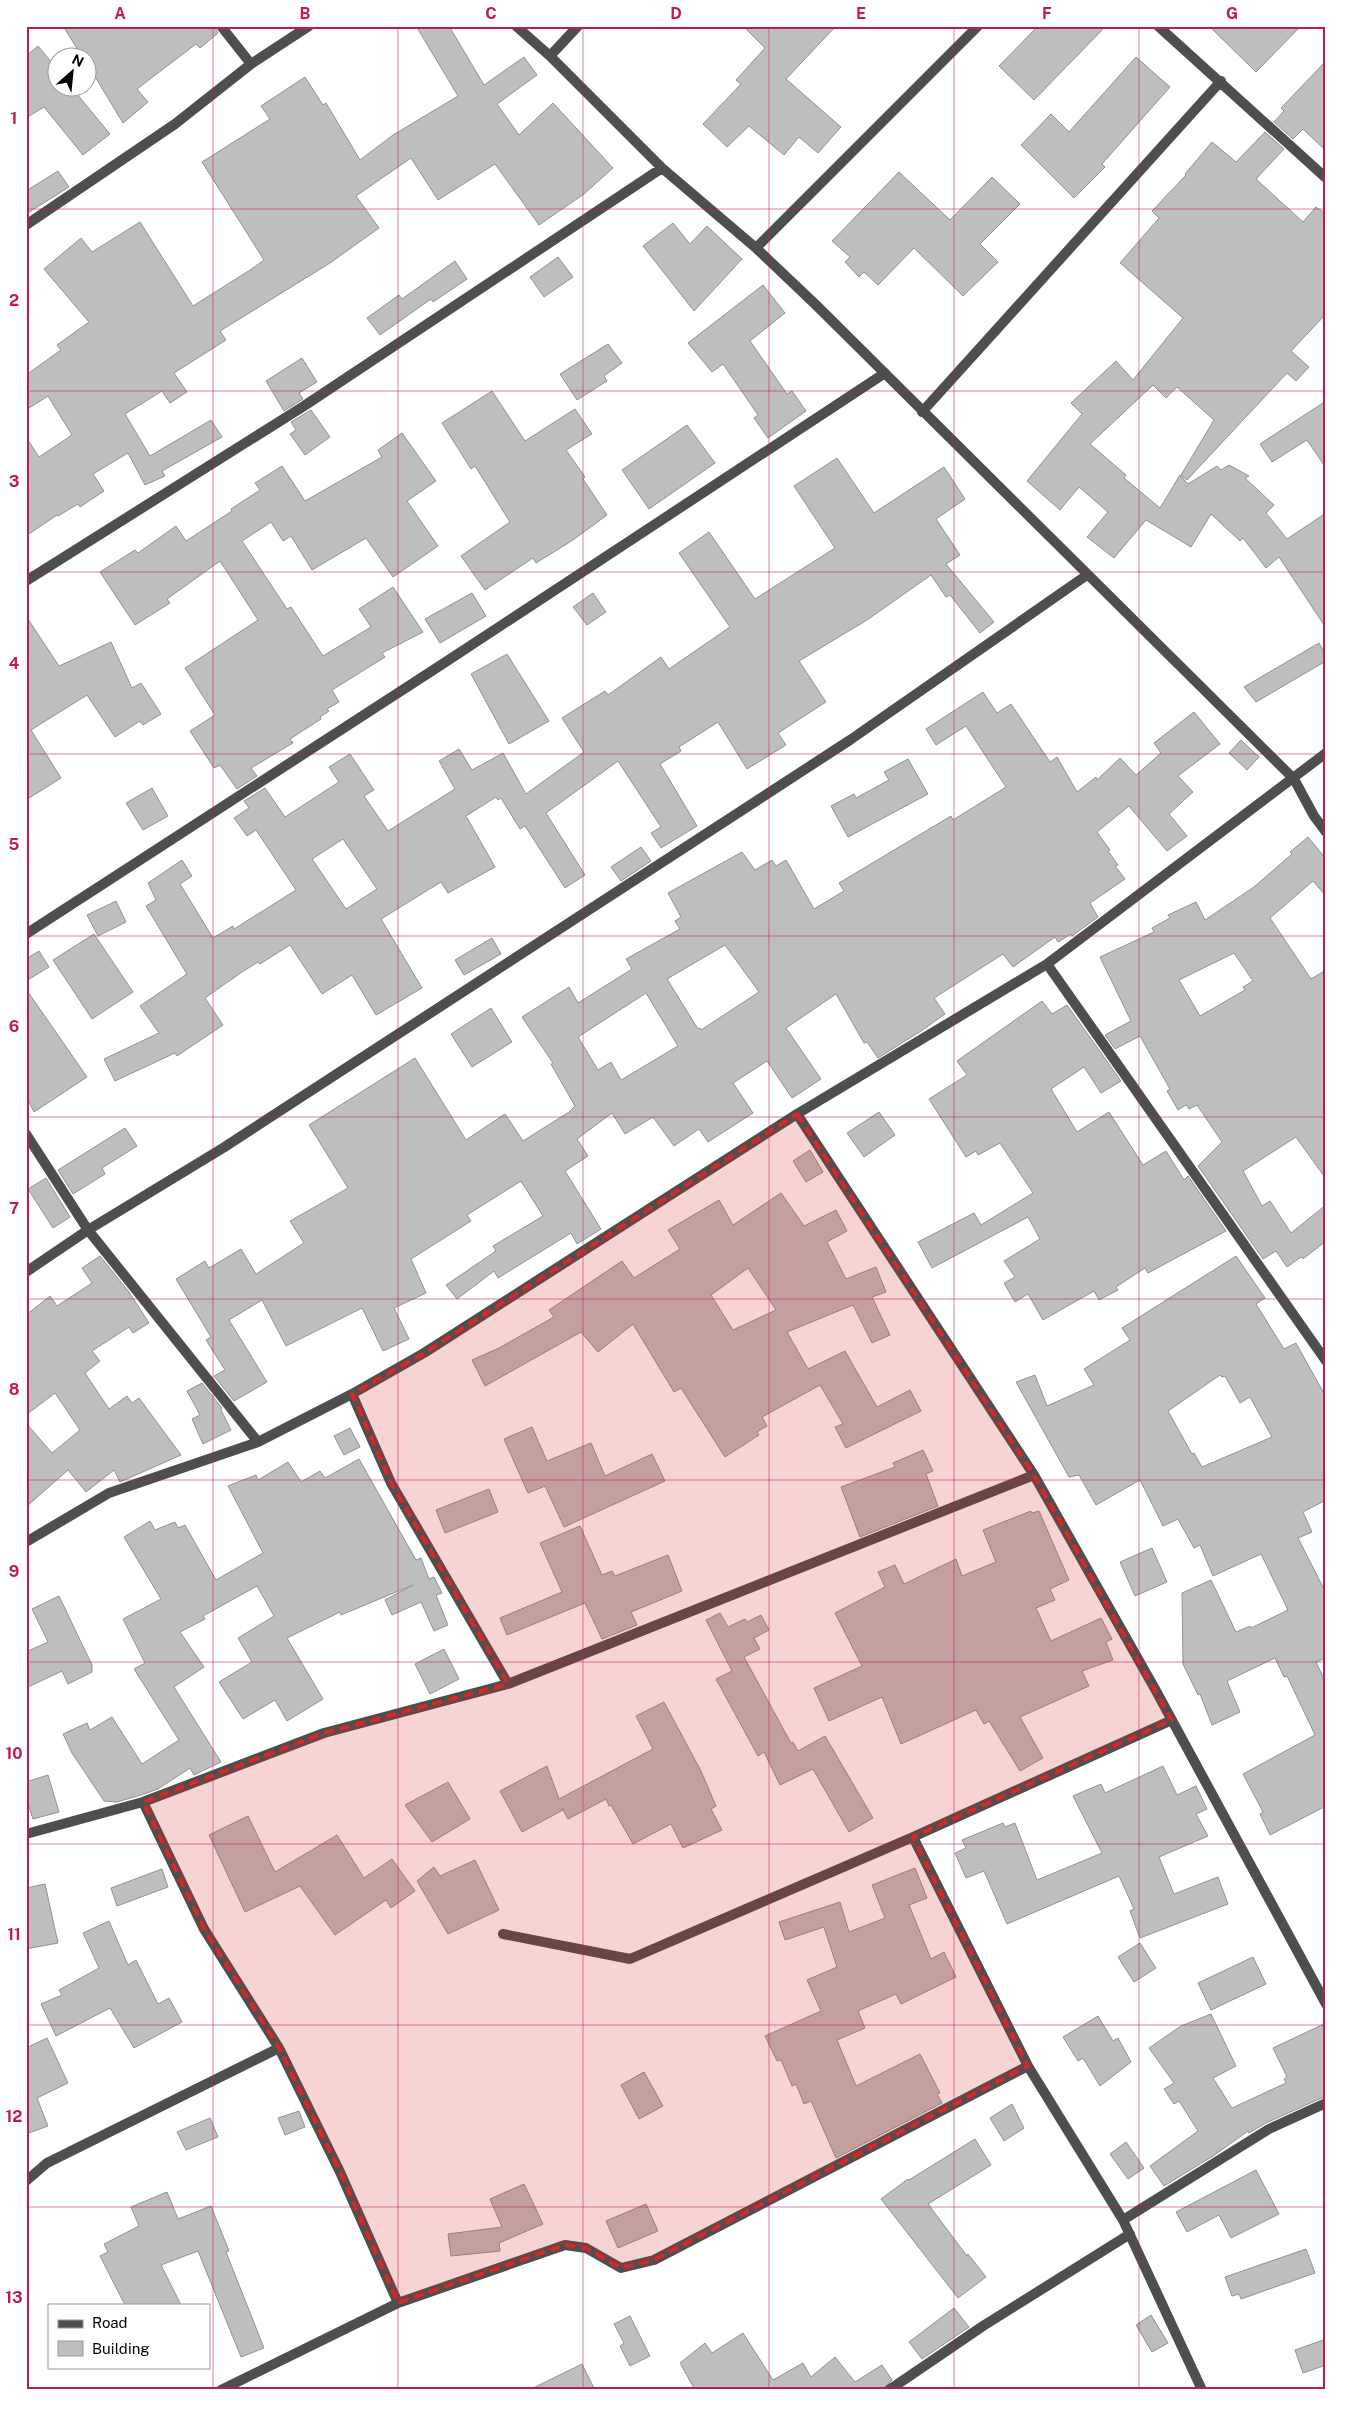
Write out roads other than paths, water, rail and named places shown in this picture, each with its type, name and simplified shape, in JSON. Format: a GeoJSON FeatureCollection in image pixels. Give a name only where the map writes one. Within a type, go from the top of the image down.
{"type":"FeatureCollection","features":[{"type":"Feature","properties":{"kind":"street"},"geometry":{"type":"LineString","coordinates":[[221,26],[251,64]]}},
{"type":"Feature","properties":{"kind":"street"},"geometry":{"type":"LineString","coordinates":[[26,225],[175,124],[251,64],[309,26]]}},
{"type":"Feature","properties":{"kind":"street"},"geometry":{"type":"LineString","coordinates":[[516,26],[550,56],[662,168],[756,248],[885,373],[922,412],[1294,779],[1314,816],[1326,832]]}},
{"type":"Feature","properties":{"kind":"street"},"geometry":{"type":"LineString","coordinates":[[550,56],[578,26]]}},
{"type":"Feature","properties":{"kind":"street"},"geometry":{"type":"LineString","coordinates":[[756,248],[978,26]]}},
{"type":"Feature","properties":{"kind":"street"},"geometry":{"type":"LineString","coordinates":[[1158,26],[1326,178]]}},
{"type":"Feature","properties":{"kind":"street"},"geometry":{"type":"LineString","coordinates":[[922,412],[1221,81]]}},
{"type":"Feature","properties":{"kind":"street"},"geometry":{"type":"LineString","coordinates":[[26,580],[304,406],[662,168]]}},
{"type":"Feature","properties":{"kind":"street"},"geometry":{"type":"LineString","coordinates":[[26,934],[885,373]]}},
{"type":"Feature","properties":{"kind":"street"},"geometry":{"type":"LineString","coordinates":[[26,1272],[88,1230],[223,1148],[842,745],[1087,575]]}},
{"type":"Feature","properties":{"kind":"street"},"geometry":{"type":"LineString","coordinates":[[26,1542],[108,1493],[258,1442],[352,1394],[441,1342],[797,1114],[1047,964],[1326,753]]}},
{"type":"Feature","properties":{"kind":"street"},"geometry":{"type":"LineString","coordinates":[[1047,964],[1326,1361]]}},
{"type":"Feature","properties":{"kind":"street"},"geometry":{"type":"LineString","coordinates":[[797,1114],[1034,1475],[1172,1720],[1326,2004]]}},
{"type":"Feature","properties":{"kind":"street"},"geometry":{"type":"LineString","coordinates":[[26,1134],[88,1230],[258,1442]]}},
{"type":"Feature","properties":{"kind":"street"},"geometry":{"type":"LineString","coordinates":[[352,1394],[391,1483],[508,1684]]}},
{"type":"Feature","properties":{"kind":"street"},"geometry":{"type":"LineString","coordinates":[[26,1834],[143,1802],[324,1733],[508,1684],[1034,1475]]}},
{"type":"Feature","properties":{"kind":"street"},"geometry":{"type":"LineString","coordinates":[[503,1934],[630,1959],[913,1837],[1172,1720]]}},
{"type":"Feature","properties":{"kind":"street"},"geometry":{"type":"LineString","coordinates":[[143,1802],[204,1928],[279,2048],[340,2172],[398,2303]]}},
{"type":"Feature","properties":{"kind":"street"},"geometry":{"type":"LineString","coordinates":[[913,1837],[1028,2066],[1123,2220],[1202,2390]]}},
{"type":"Feature","properties":{"kind":"street"},"geometry":{"type":"LineString","coordinates":[[26,2181],[47,2162],[279,2048]]}},
{"type":"Feature","properties":{"kind":"street"},"geometry":{"type":"LineString","coordinates":[[221,2390],[398,2303],[565,2246],[586,2248],[621,2268],[654,2260],[1028,2066]]}},
{"type":"Feature","properties":{"kind":"street"},"geometry":{"type":"LineString","coordinates":[[1123,2220],[1269,2128],[1326,2103]]}},
{"type":"Feature","properties":{"kind":"street"},"geometry":{"type":"LineString","coordinates":[[889,2390],[983,2326],[1130,2234]]}}]}
